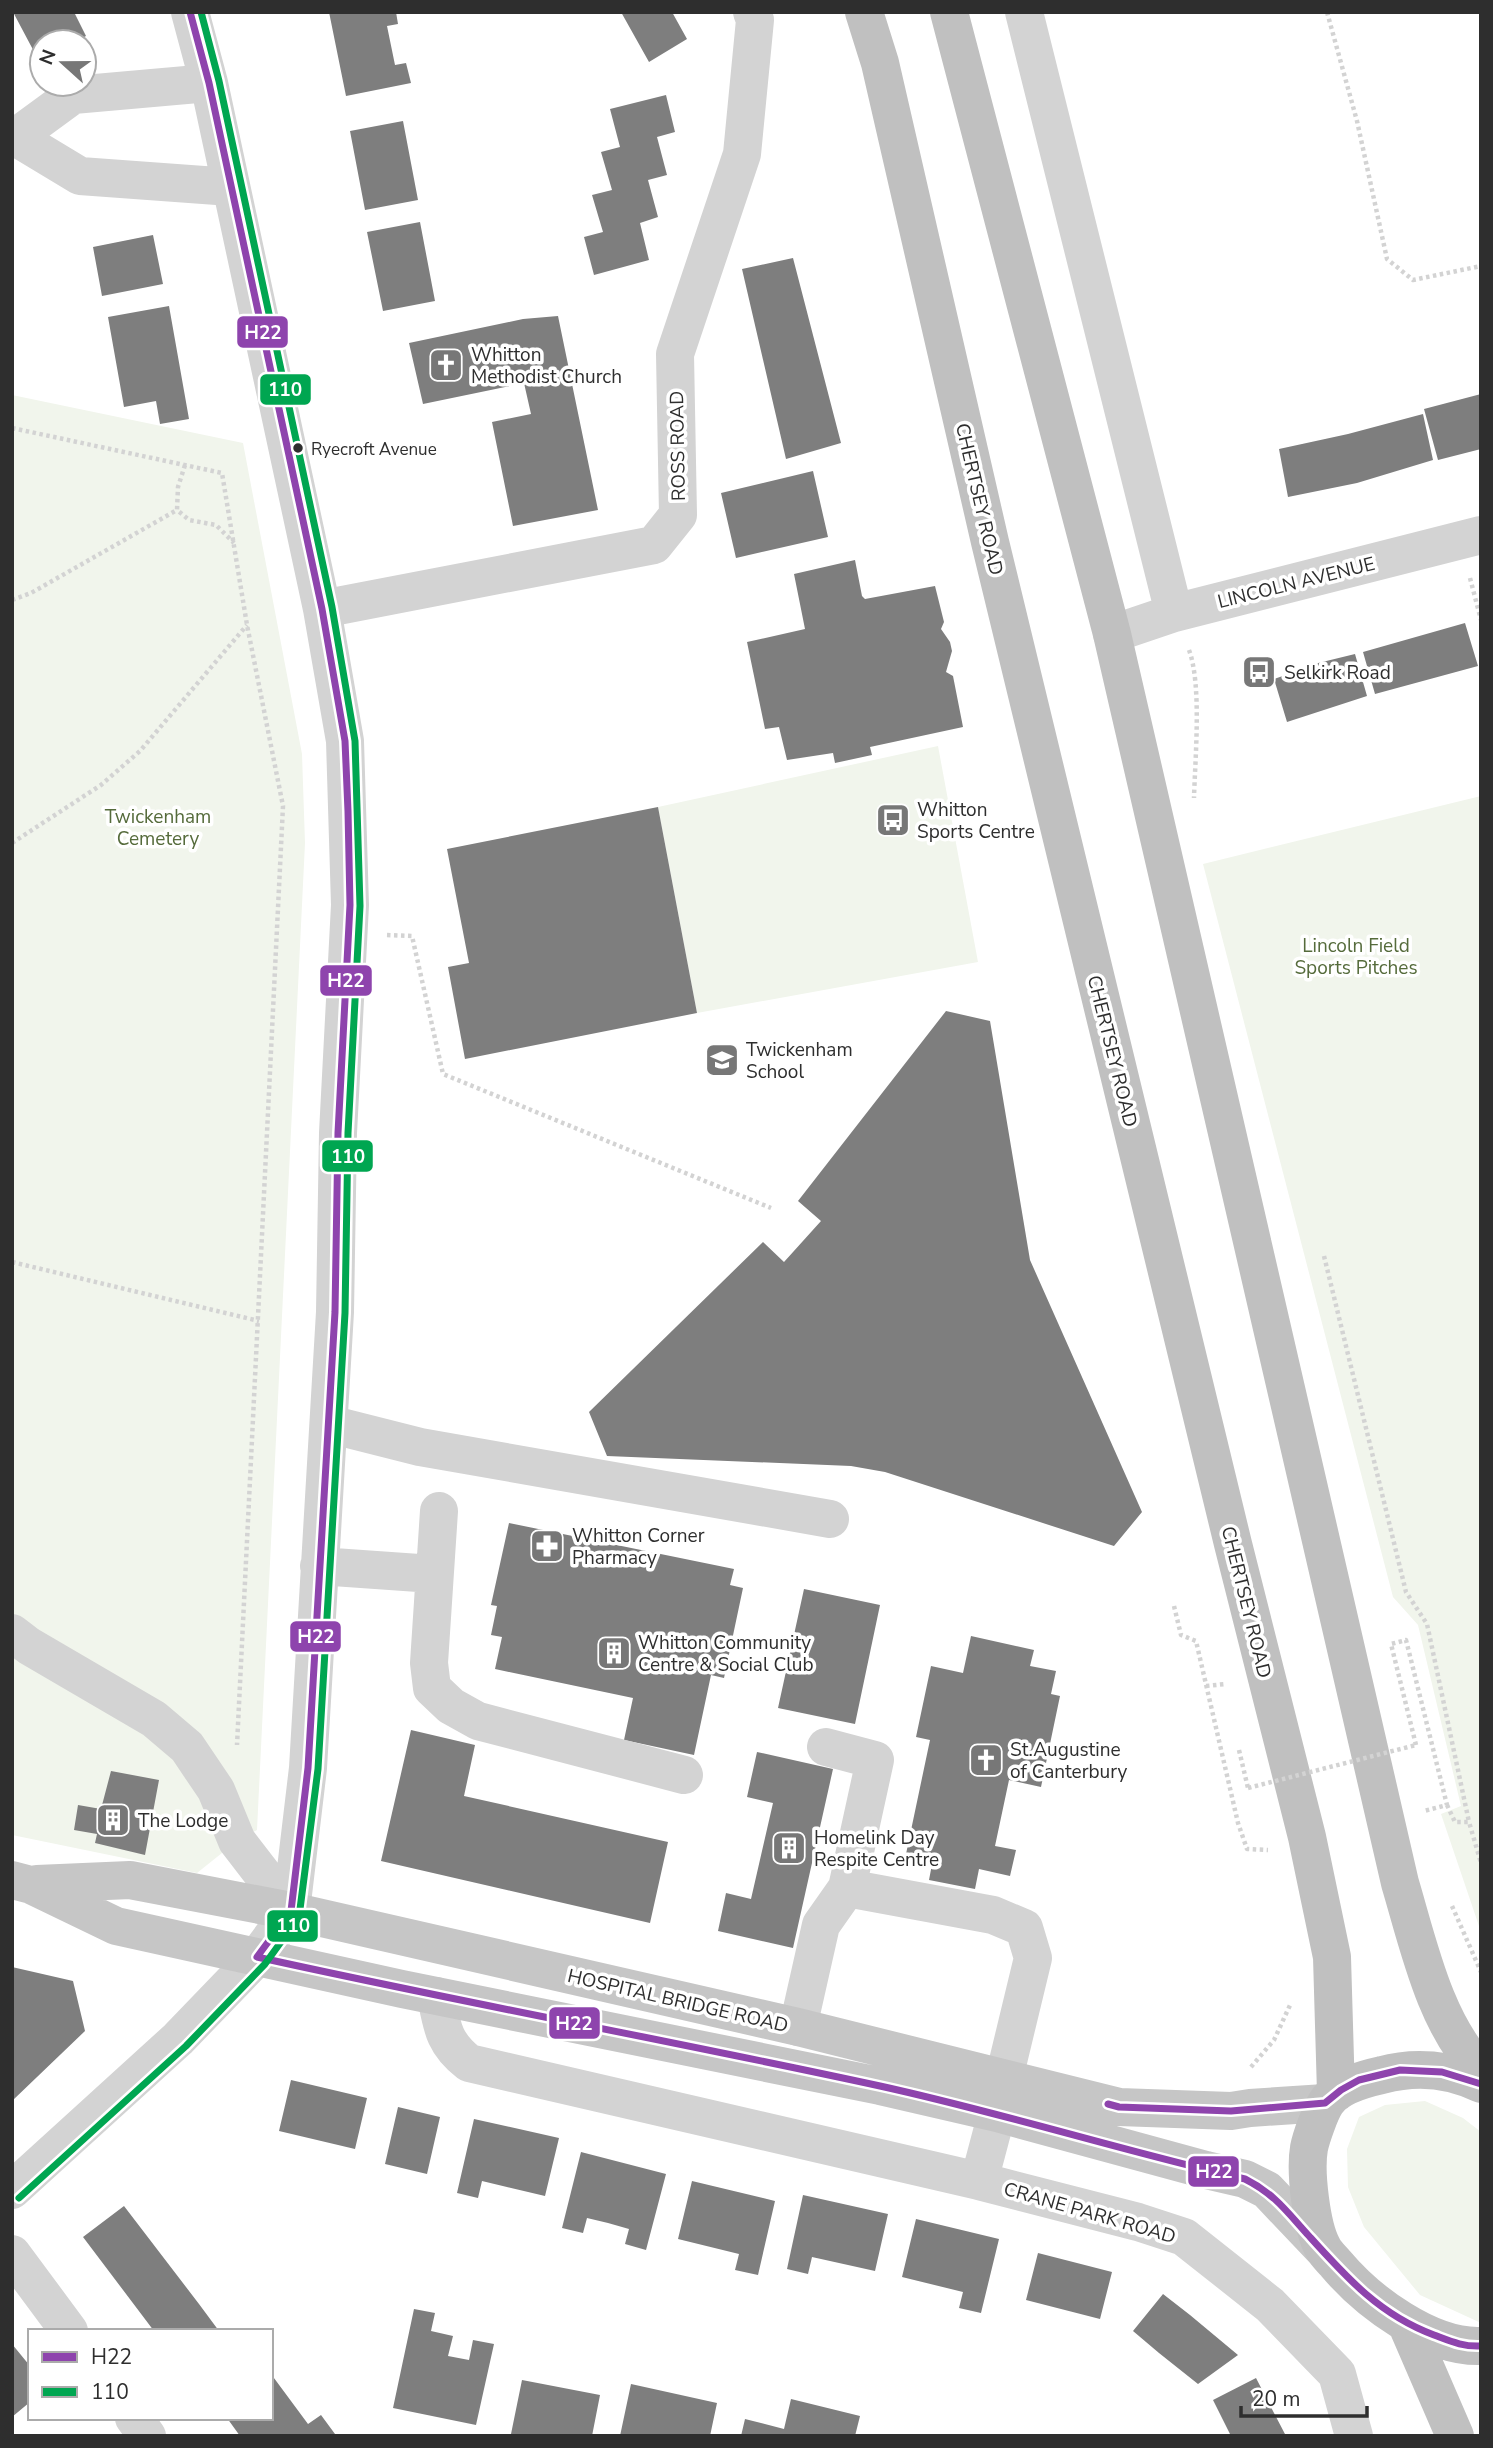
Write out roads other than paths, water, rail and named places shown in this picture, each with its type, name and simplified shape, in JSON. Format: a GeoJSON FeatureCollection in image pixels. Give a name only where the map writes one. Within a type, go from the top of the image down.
{"type":"FeatureCollection","features":[{"type":"Feature","properties":{"kind":"highway","name":"CHERTSEY ROAD"},"geometry":{"type":"LineString","coordinates":[[864,12],[880,63],[990,542],[1236,1558],[1307,1837],[1332,1957],[1331,2098]]}},
{"type":"Feature","properties":{"kind":"highway"},"geometry":{"type":"LineString","coordinates":[[949,12],[1112,634],[1400,1883],[1431,1987],[1456,2037],[1481,2070]]}},
{"type":"Feature","properties":{"kind":"highway"},"geometry":{"type":"LineString","coordinates":[[1481,2084],[1428,2069],[1392,2072],[1373,2077],[1331,2098],[1309,2148],[1310,2204],[1322,2248],[1345,2275],[1407,2325],[1466,2347],[1481,2346]]}},
{"type":"Feature","properties":{"kind":"highway"},"geometry":{"type":"LineString","coordinates":[[1407,2325],[1455,2436]]}},
{"type":"Feature","properties":{"kind":"main road","name":"HOSPITAL BRIDGE ROAD"},"geometry":{"type":"LineString","coordinates":[[22,1882],[130,1880],[290,1912],[798,2027],[1119,2107],[1231,2111],[1331,2098]]}},
{"type":"Feature","properties":{"kind":"main road","name":"HOSPITAL BRIDGE ROAD"},"geometry":{"type":"LineString","coordinates":[[22,1882],[116,1926],[436,1996],[880,2086],[1004,2079],[1206,2170],[1245,2179],[1267,2190],[1322,2248]]}},
{"type":"Feature","properties":{"kind":"street"},"geometry":{"type":"LineString","coordinates":[[12,2190],[178,2039],[257,1957],[290,1912],[308,1768],[335,1312],[339,1120],[348,934],[345,741],[322,609],[209,83],[190,12]]}},
{"type":"Feature","properties":{"kind":"street","name":"ROSS ROAD"},"geometry":{"type":"LineString","coordinates":[[322,609],[654,545],[678,514],[675,354],[742,154],[755,20],[752,12]]}},
{"type":"Feature","properties":{"kind":"street"},"geometry":{"type":"LineString","coordinates":[[1024,12],[1174,613]]}},
{"type":"Feature","properties":{"kind":"street"},"geometry":{"type":"LineString","coordinates":[[209,83],[72,95],[15,135],[80,176],[231,187]]}},
{"type":"Feature","properties":{"kind":"street","name":"LINCOLN AVENUE"},"geometry":{"type":"LineString","coordinates":[[1112,634],[1174,613],[1481,534]]}},
{"type":"Feature","properties":{"kind":"street"},"geometry":{"type":"LineString","coordinates":[[329,1424],[420,1447],[830,1519]]}},
{"type":"Feature","properties":{"kind":"street"},"geometry":{"type":"LineString","coordinates":[[439,1511],[429,1663],[432,1688],[451,1706],[478,1721],[684,1775]]}},
{"type":"Feature","properties":{"kind":"street"},"geometry":{"type":"LineString","coordinates":[[318,1566],[433,1574]]}},
{"type":"Feature","properties":{"kind":"street"},"geometry":{"type":"LineString","coordinates":[[12,1633],[29,1646],[154,1719],[187,1747],[216,1790],[237,1840],[290,1912]]}},
{"type":"Feature","properties":{"kind":"street"},"geometry":{"type":"LineString","coordinates":[[798,2027],[821,1925],[847,1888],[875,1760],[826,1747]]}},
{"type":"Feature","properties":{"kind":"street"},"geometry":{"type":"LineString","coordinates":[[436,1996],[443,2031],[455,2052],[469,2063],[979,2181],[1032,1958],[1024,1928],[993,1915],[847,1888]]}},
{"type":"Feature","properties":{"kind":"street","name":"CRANE PARK ROAD"},"geometry":{"type":"LineString","coordinates":[[979,2181],[1138,2222],[1184,2237],[1270,2305],[1337,2374],[1354,2436]]}},
{"type":"Feature","properties":{"kind":"street"},"geometry":{"type":"LineString","coordinates":[[12,2254],[68,2329]]}},
{"type":"Feature","properties":{"kind":"street"},"geometry":{"type":"LineString","coordinates":[[135,2420],[147,2436]]}},
{"type":"Feature","properties":{"kind":"place","name":"Whitton Methodist Church"},"geometry":{"type":"Point","coordinates":[446,365]}},
{"type":"Feature","properties":{"kind":"place","name":"Ryecroft Avenue"},"geometry":{"type":"Point","coordinates":[298,448]}},
{"type":"Feature","properties":{"kind":"place","name":"Selkirk Road"},"geometry":{"type":"Point","coordinates":[1259,672]}},
{"type":"Feature","properties":{"kind":"place","name":"Whitton Sports Centre"},"geometry":{"type":"Point","coordinates":[893,820]}},
{"type":"Feature","properties":{"kind":"place","name":"Twickenham School"},"geometry":{"type":"Point","coordinates":[722,1060]}},
{"type":"Feature","properties":{"kind":"place","name":"Whitton Corner Pharmacy"},"geometry":{"type":"Point","coordinates":[547,1546]}},
{"type":"Feature","properties":{"kind":"place","name":"Whitton Community Centre & Social Club"},"geometry":{"type":"Point","coordinates":[614,1653]}},
{"type":"Feature","properties":{"kind":"place","name":"St.Augustine of Canterbury"},"geometry":{"type":"Point","coordinates":[986,1760]}},
{"type":"Feature","properties":{"kind":"place","name":"The Lodge"},"geometry":{"type":"Point","coordinates":[113,1820]}},
{"type":"Feature","properties":{"kind":"place","name":"Homelink Day Respite Centre"},"geometry":{"type":"Point","coordinates":[789,1848]}},
{"type":"Feature","properties":{"kind":"park label","name":"Twickenham Cemetery"},"geometry":{"type":"Point","coordinates":[158,827]}},
{"type":"Feature","properties":{"kind":"park label","name":"Lincoln Field Sports Pitches"},"geometry":{"type":"Point","coordinates":[1356,956]}}]}
